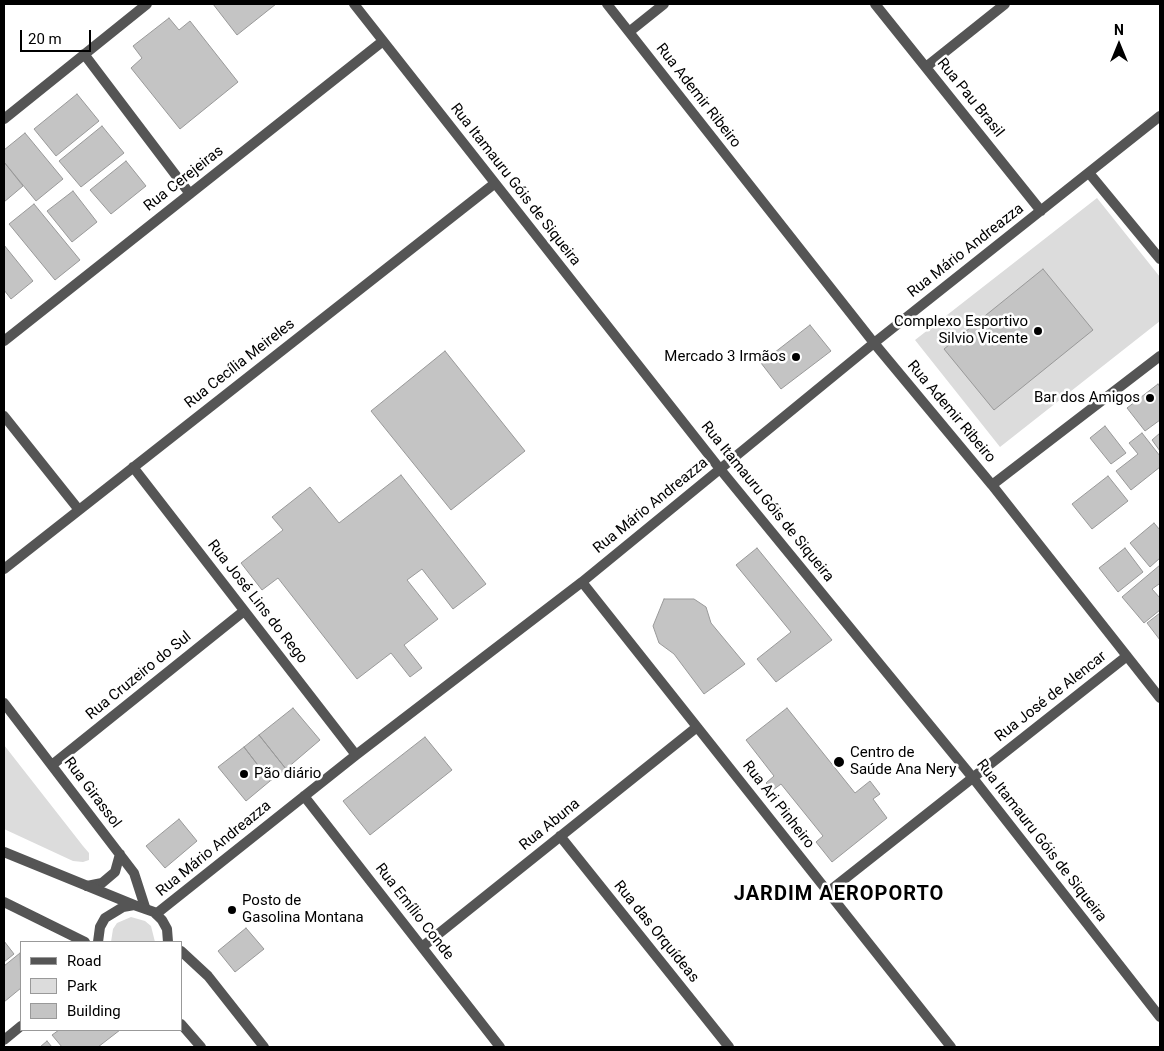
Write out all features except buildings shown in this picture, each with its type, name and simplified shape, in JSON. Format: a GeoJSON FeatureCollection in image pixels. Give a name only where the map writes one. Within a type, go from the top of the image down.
{"type":"FeatureCollection","features":[{"type":"Feature","properties":{"kind":"street"},"geometry":{"type":"LineString","coordinates":[[129,4],[136,13]]}},
{"type":"Feature","properties":{"kind":"street"},"geometry":{"type":"LineString","coordinates":[[4,119],[147,4]]}},
{"type":"Feature","properties":{"kind":"street","name":"Rua Itamauru Góis de Siqueira"},"geometry":{"type":"LineString","coordinates":[[354,4],[720,469],[972,778],[1160,1016]]}},
{"type":"Feature","properties":{"kind":"street","name":"Rua Ademir Ribeiro"},"geometry":{"type":"LineString","coordinates":[[607,4],[874,343],[992,485],[1160,698]]}},
{"type":"Feature","properties":{"kind":"street"},"geometry":{"type":"LineString","coordinates":[[629,32],[664,4]]}},
{"type":"Feature","properties":{"kind":"street","name":"Rua Pau Brasil"},"geometry":{"type":"LineString","coordinates":[[875,4],[1041,211]]}},
{"type":"Feature","properties":{"kind":"street"},"geometry":{"type":"LineString","coordinates":[[926,67],[1005,4]]}},
{"type":"Feature","properties":{"kind":"street","name":"Rua Cerejeiras"},"geometry":{"type":"LineString","coordinates":[[4,341],[383,41]]}},
{"type":"Feature","properties":{"kind":"street"},"geometry":{"type":"LineString","coordinates":[[84,54],[190,194]]}},
{"type":"Feature","properties":{"kind":"street","name":"Rua Mário Andreazza"},"geometry":{"type":"LineString","coordinates":[[156,914],[356,755],[582,582],[874,343],[1160,116]]}},
{"type":"Feature","properties":{"kind":"street"},"geometry":{"type":"LineString","coordinates":[[1089,173],[1160,260]]}},
{"type":"Feature","properties":{"kind":"street","name":"Rua Cecília Meireles"},"geometry":{"type":"LineString","coordinates":[[4,569],[494,184]]}},
{"type":"Feature","properties":{"kind":"street"},"geometry":{"type":"LineString","coordinates":[[992,485],[1160,356]]}},
{"type":"Feature","properties":{"kind":"street"},"geometry":{"type":"LineString","coordinates":[[4,416],[79,510]]}},
{"type":"Feature","properties":{"kind":"street","name":"Rua José Lins do Rego"},"geometry":{"type":"LineString","coordinates":[[133,467],[356,755]]}},
{"type":"Feature","properties":{"kind":"street","name":"Rua Ari Pinheiro"},"geometry":{"type":"LineString","coordinates":[[582,582],[951,1047]]}},
{"type":"Feature","properties":{"kind":"street","name":"Rua Cruzeiro do Sul"},"geometry":{"type":"LineString","coordinates":[[52,765],[244,611]]}},
{"type":"Feature","properties":{"kind":"street","name":"Rua José de Alencar"},"geometry":{"type":"LineString","coordinates":[[828,892],[1127,656]]}},
{"type":"Feature","properties":{"kind":"street","name":"Rua Girassol"},"geometry":{"type":"LineString","coordinates":[[4,703],[134,874],[145,907]]}},
{"type":"Feature","properties":{"kind":"street","name":"Rua Abuna"},"geometry":{"type":"LineString","coordinates":[[422,947],[698,727]]}},
{"type":"Feature","properties":{"kind":"street","name":"Rua Emílio Conde"},"geometry":{"type":"LineString","coordinates":[[304,796],[500,1047]]}},
{"type":"Feature","properties":{"kind":"street","name":"Rua das Orquídeas"},"geometry":{"type":"LineString","coordinates":[[560,836],[729,1047]]}},
{"type":"Feature","properties":{"kind":"street"},"geometry":{"type":"LineString","coordinates":[[4,852],[134,905],[145,907],[156,914],[167,929],[170,941]]}},
{"type":"Feature","properties":{"kind":"street"},"geometry":{"type":"LineString","coordinates":[[86,886],[102,883],[109,878],[115,872],[120,854]]}},
{"type":"Feature","properties":{"kind":"street"},"geometry":{"type":"LineString","coordinates":[[4,902],[83,941]]}},
{"type":"Feature","properties":{"kind":"street"},"geometry":{"type":"LineString","coordinates":[[98,941],[100,927],[105,918],[123,906],[134,905]]}},
{"type":"Feature","properties":{"kind":"street"},"geometry":{"type":"LineString","coordinates":[[182,952],[208,976],[264,1047]]}},
{"type":"Feature","properties":{"kind":"street"},"geometry":{"type":"LineString","coordinates":[[182,1025],[201,1047]]}},
{"type":"Feature","properties":{"kind":"street"},"geometry":{"type":"LineString","coordinates":[[4,1040],[20,1027]]}},
{"type":"Feature","properties":{"kind":"green space","name":"Complexo Esportivo Silvio Vicente"},"geometry":{"type":"Polygon","coordinates":[[[1097,198],[1160,277],[1160,321],[1000,447],[915,340],[1097,198]]]}},
{"type":"Feature","properties":{"kind":"green space"},"geometry":{"type":"Polygon","coordinates":[[[4,745],[89,853],[89,860],[83,862],[73,861],[4,829],[4,745]]]}},
{"type":"Feature","properties":{"kind":"green space"},"geometry":{"type":"Polygon","coordinates":[[[131,917],[145,921],[151,926],[155,941],[111,941],[113,929],[117,923],[131,917]]]}},
{"type":"Feature","properties":{"kind":"place","name":"Complexo Esportivo Silvio Vicente"},"geometry":{"type":"Point","coordinates":[1038,331]}},
{"type":"Feature","properties":{"kind":"place","name":"Mercado 3 Irmãos"},"geometry":{"type":"Point","coordinates":[796,357]}},
{"type":"Feature","properties":{"kind":"place","name":"Bar dos Amigos"},"geometry":{"type":"Point","coordinates":[1150,398]}},
{"type":"Feature","properties":{"kind":"place","name":"Centro de Saúde Ana Nery"},"geometry":{"type":"Point","coordinates":[839,762]}},
{"type":"Feature","properties":{"kind":"place","name":"Pão diário"},"geometry":{"type":"Point","coordinates":[244,774]}},
{"type":"Feature","properties":{"kind":"place","name":"Posto de Gasolina Montana"},"geometry":{"type":"Point","coordinates":[232,910]}},
{"type":"Feature","properties":{"kind":"district","name":"JARDIM AEROPORTO"},"geometry":{"type":"Point","coordinates":[839,895]}}]}
